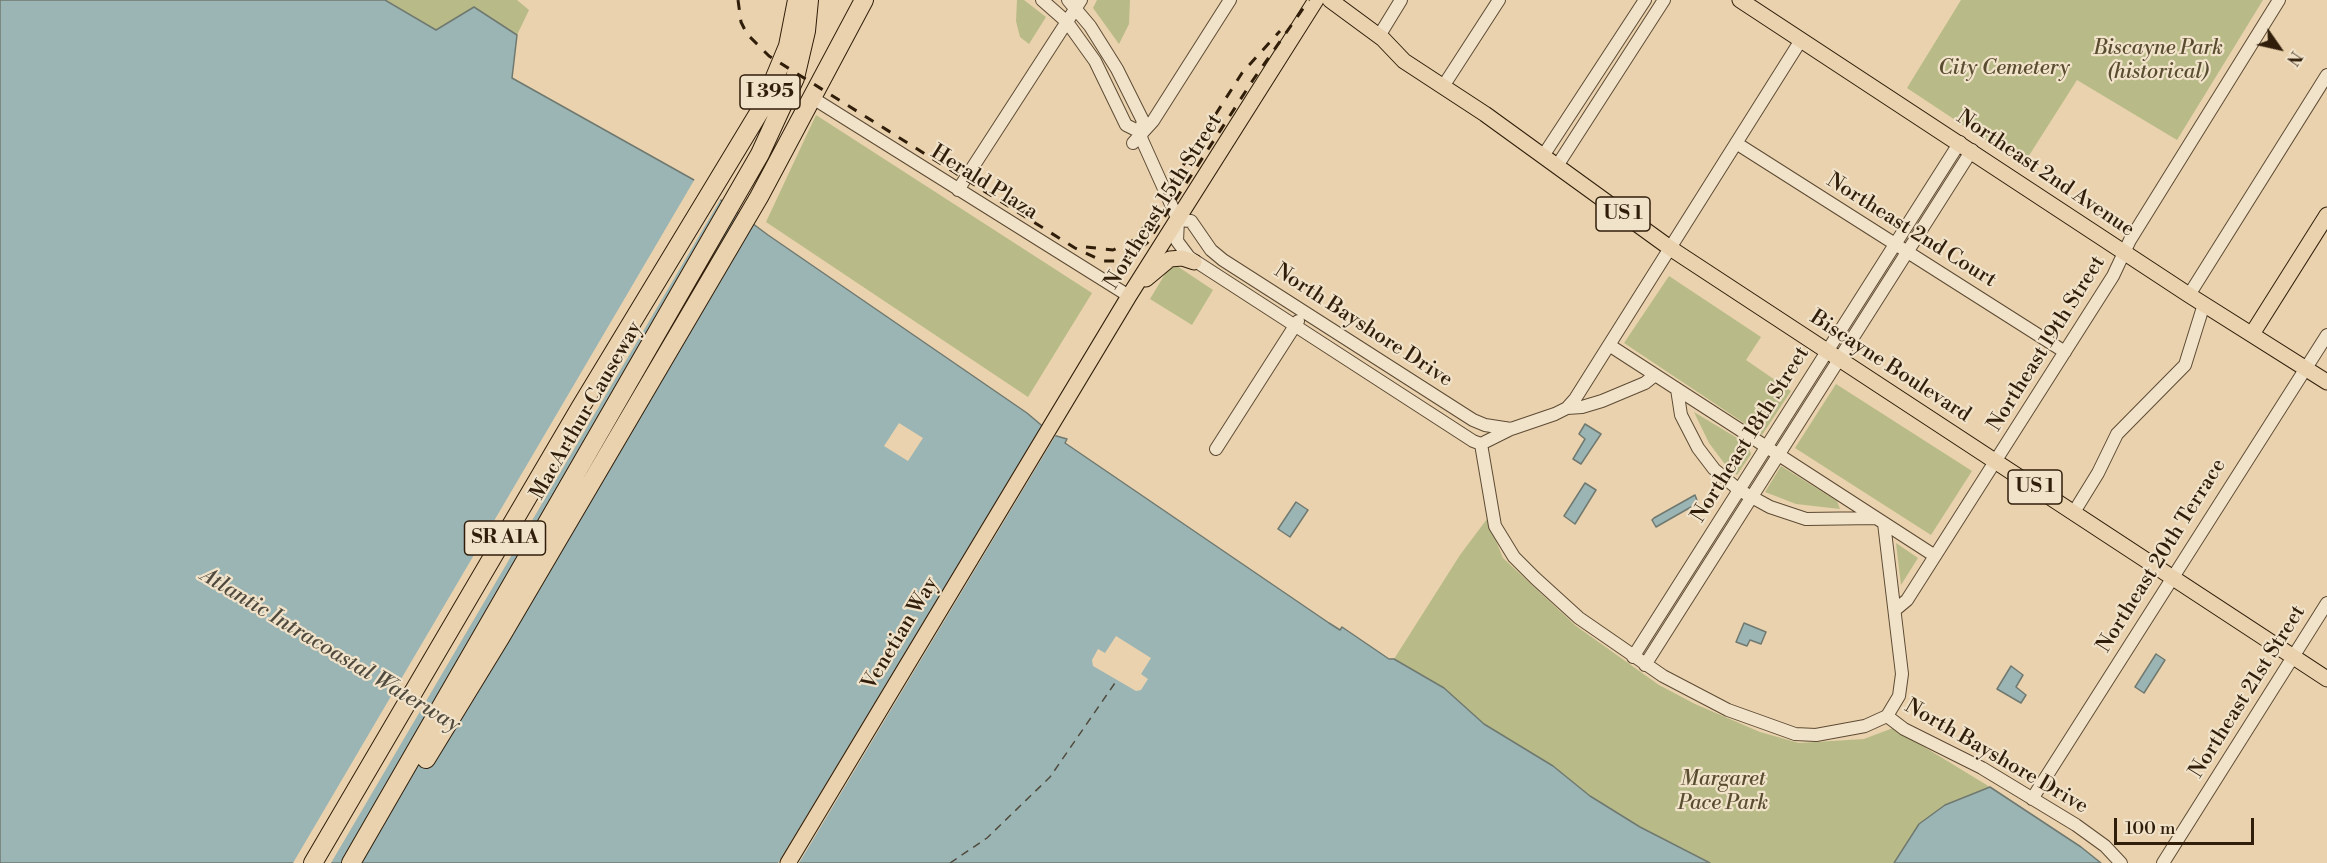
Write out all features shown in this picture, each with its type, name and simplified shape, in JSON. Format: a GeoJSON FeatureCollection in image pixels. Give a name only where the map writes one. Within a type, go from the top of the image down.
{"type":"FeatureCollection","features":[{"type":"Feature","properties":{"kind":"highway"},"geometry":{"type":"LineString","coordinates":[[786,52],[784,38],[789,0]]}},
{"type":"Feature","properties":{"kind":"highway","name":"I 395"},"geometry":{"type":"LineString","coordinates":[[786,52],[793,32],[797,0]]}},
{"type":"Feature","properties":{"kind":"highway","name":"I 395"},"geometry":{"type":"LineString","coordinates":[[769,137],[798,70],[809,0]]}},
{"type":"Feature","properties":{"kind":"highway"},"geometry":{"type":"LineString","coordinates":[[372,828],[394,810],[469,689],[759,197],[864,0]]}},
{"type":"Feature","properties":{"kind":"highway","name":"MacArthur Causeway"},"geometry":{"type":"LineString","coordinates":[[314,863],[580,408],[723,176],[768,96],[786,52]]}},
{"type":"Feature","properties":{"kind":"highway","name":"MacArthur Causeway"},"geometry":{"type":"LineString","coordinates":[[351,863],[769,137]]}},
{"type":"Feature","properties":{"kind":"main road","name":"Northeast 15th Street"},"geometry":{"type":"LineString","coordinates":[[1050,427],[1129,296],[1316,0]]}},
{"type":"Feature","properties":{"kind":"main road","name":"Biscayne Boulevard"},"geometry":{"type":"LineString","coordinates":[[1330,0],[1383,39],[1404,61],[1440,82],[1670,248],[2327,680]]}},
{"type":"Feature","properties":{"kind":"main road","name":"Northeast 2nd Avenue"},"geometry":{"type":"LineString","coordinates":[[1740,0],[1966,146],[2189,295],[2327,381]]}},
{"type":"Feature","properties":{"kind":"main road"},"geometry":{"type":"LineString","coordinates":[[2252,334],[2327,215]]}},
{"type":"Feature","properties":{"kind":"main road"},"geometry":{"type":"LineString","coordinates":[[1129,296],[1170,259],[1182,258],[1194,262]]}},
{"type":"Feature","properties":{"kind":"main road","name":"Venetian Way"},"geometry":{"type":"LineString","coordinates":[[788,863],[1050,427]]}},
{"type":"Feature","properties":{"kind":"street","name":"North Bayshore Drive"},"geometry":{"type":"LineString","coordinates":[[1042,0],[1066,22],[1095,61],[1126,125],[1140,132]]}},
{"type":"Feature","properties":{"kind":"street"},"geometry":{"type":"LineString","coordinates":[[1133,143],[1140,132],[1153,121],[1230,0]]}},
{"type":"Feature","properties":{"kind":"street"},"geometry":{"type":"LineString","coordinates":[[1383,39],[1401,0]]}},
{"type":"Feature","properties":{"kind":"street"},"geometry":{"type":"LineString","coordinates":[[1440,82],[1499,0]]}},
{"type":"Feature","properties":{"kind":"street"},"geometry":{"type":"LineString","coordinates":[[1543,156],[1645,0]]}},
{"type":"Feature","properties":{"kind":"street"},"geometry":{"type":"LineString","coordinates":[[1557,166],[1664,0]]}},
{"type":"Feature","properties":{"kind":"street","name":"Northeast 19th Street"},"geometry":{"type":"LineString","coordinates":[[1895,610],[1907,600],[2065,352],[2125,253],[2130,240],[2279,0]]}},
{"type":"Feature","properties":{"kind":"street","name":"North Bayshore Drive"},"geometry":{"type":"LineString","coordinates":[[1075,2],[1117,69],[1143,121],[1140,132],[1178,220],[1177,241],[1194,262],[1448,426],[1481,444],[1488,497],[1495,526],[1503,542],[1514,558],[1579,618],[1633,657],[1684,688],[1728,710],[1796,734],[1816,735],[1865,726],[1887,716],[1904,729],[1982,768],[2076,825],[2105,846],[2121,863]]}},
{"type":"Feature","properties":{"kind":"street"},"geometry":{"type":"LineString","coordinates":[[958,190],[1066,22],[1075,2]]}},
{"type":"Feature","properties":{"kind":"street"},"geometry":{"type":"LineString","coordinates":[[1567,408],[1584,386],[1801,40]]}},
{"type":"Feature","properties":{"kind":"street"},"geometry":{"type":"LineString","coordinates":[[2189,295],[2327,75]]}},
{"type":"Feature","properties":{"kind":"street","name":"Herald Plaza"},"geometry":{"type":"LineString","coordinates":[[819,102],[1129,296]]}},
{"type":"Feature","properties":{"kind":"street","name":"Northeast 2nd Court"},"geometry":{"type":"LineString","coordinates":[[1736,143],[2065,352]]}},
{"type":"Feature","properties":{"kind":"street","name":"Northeast 18th Street"},"geometry":{"type":"LineString","coordinates":[[1645,665],[1778,455],[1895,243],[1966,146]]}},
{"type":"Feature","properties":{"kind":"street","name":"Northeast 18th Street"},"geometry":{"type":"LineString","coordinates":[[1633,657],[1766,447],[1908,251],[1966,146]]}},
{"type":"Feature","properties":{"kind":"street","name":"North Bayshore Drive"},"geometry":{"type":"LineString","coordinates":[[1178,220],[1191,221],[1211,250],[1473,420],[1485,425],[1511,429]]}},
{"type":"Feature","properties":{"kind":"street"},"geometry":{"type":"LineString","coordinates":[[2074,512],[2098,473],[2117,434],[2185,365],[2191,352],[2204,304]]}},
{"type":"Feature","properties":{"kind":"street"},"geometry":{"type":"LineString","coordinates":[[1216,449],[1304,312]]}},
{"type":"Feature","properties":{"kind":"street","name":"Northeast 20th Terrace"},"geometry":{"type":"LineString","coordinates":[[2032,799],[2327,335]]}},
{"type":"Feature","properties":{"kind":"street"},"geometry":{"type":"LineString","coordinates":[[1609,345],[1935,556]]}},
{"type":"Feature","properties":{"kind":"street"},"geometry":{"type":"LineString","coordinates":[[1481,444],[1511,429],[1567,408],[1582,407],[1645,383],[1655,375]]}},
{"type":"Feature","properties":{"kind":"street"},"geometry":{"type":"LineString","coordinates":[[1376,379],[1384,376],[1409,387],[1424,388],[1435,401],[1435,417]]}},
{"type":"Feature","properties":{"kind":"street"},"geometry":{"type":"LineString","coordinates":[[1584,386],[1599,394],[1615,393]]}},
{"type":"Feature","properties":{"kind":"street"},"geometry":{"type":"LineString","coordinates":[[1677,389],[1681,415],[1694,441],[1714,469],[1751,498],[1806,519],[1880,520]]}},
{"type":"Feature","properties":{"kind":"street"},"geometry":{"type":"LineString","coordinates":[[1448,426],[1462,419],[1473,420]]}},
{"type":"Feature","properties":{"kind":"street"},"geometry":{"type":"LineString","coordinates":[[1880,520],[1895,610],[1902,688],[1887,716]]}},
{"type":"Feature","properties":{"kind":"street"},"geometry":{"type":"LineString","coordinates":[[1700,552],[1712,560]]}},
{"type":"Feature","properties":{"kind":"street","name":"Northeast 21st Street"},"geometry":{"type":"LineString","coordinates":[[2163,863],[2327,603]]}},
{"type":"Feature","properties":{"kind":"green space"},"geometry":{"type":"Polygon","coordinates":[[[386,0],[517,0],[529,10],[517,35],[474,7],[436,30],[386,0]]]}},
{"type":"Feature","properties":{"kind":"green space"},"geometry":{"type":"Polygon","coordinates":[[[1017,0],[1024,0],[1046,17],[1029,44],[1020,37],[1016,21],[1017,0]]]}},
{"type":"Feature","properties":{"kind":"green space"},"geometry":{"type":"Polygon","coordinates":[[[1097,0],[1130,0],[1129,24],[1119,44],[1093,8],[1097,0]]]}},
{"type":"Feature","properties":{"kind":"green space"},"geometry":{"type":"Polygon","coordinates":[[[1961,0],[2263,0],[2177,140],[2077,80],[2023,165],[1907,88],[1961,0]]]}},
{"type":"Feature","properties":{"kind":"green space"},"geometry":{"type":"Polygon","coordinates":[[[816,115],[1092,293],[1028,397],[766,222],[816,115]]]}},
{"type":"Feature","properties":{"kind":"green space"},"geometry":{"type":"Polygon","coordinates":[[[1177,266],[1213,290],[1192,325],[1150,299],[1168,269],[1177,266]]]}},
{"type":"Feature","properties":{"kind":"green space"},"geometry":{"type":"Polygon","coordinates":[[[1669,276],[1761,337],[1746,360],[1791,391],[1762,435],[1624,343],[1669,276]]]}},
{"type":"Feature","properties":{"kind":"green space"},"geometry":{"type":"Polygon","coordinates":[[[1836,384],[1972,471],[1931,535],[1795,448],[1836,384]]]}},
{"type":"Feature","properties":{"kind":"green space"},"geometry":{"type":"Polygon","coordinates":[[[1694,412],[1747,444],[1751,454],[1737,475],[1724,463],[1709,443],[1694,412]]]}},
{"type":"Feature","properties":{"kind":"green space"},"geometry":{"type":"Polygon","coordinates":[[[1781,466],[1837,501],[1840,509],[1796,504],[1765,492],[1781,466]]]}},
{"type":"Feature","properties":{"kind":"green space","name":"Margaret Pace Park"},"geometry":{"type":"Polygon","coordinates":[[[1487,519],[1503,558],[1576,626],[1659,685],[1695,704],[1760,732],[1799,743],[1864,739],[1893,728],[1990,787],[1919,824],[1894,863],[1710,863],[1640,827],[1590,796],[1553,766],[1484,724],[1444,688],[1394,659],[1460,555],[1487,519]]]}},
{"type":"Feature","properties":{"kind":"green space"},"geometry":{"type":"Polygon","coordinates":[[[1896,543],[1918,558],[1901,585],[1896,543]]]}},
{"type":"Feature","properties":{"kind":"water","name":"Atlantic Intracoastal Waterway"},"geometry":{"type":"Polygon","coordinates":[[[0,0],[385,0],[436,30],[474,7],[517,35],[512,78],[694,180],[768,235],[1027,413],[1053,435],[1067,439],[1065,443],[1329,623],[1340,630],[1342,627],[1389,659],[1394,659],[1444,688],[1484,724],[1553,766],[1590,796],[1640,827],[1710,863],[0,863],[0,0]]]}},
{"type":"Feature","properties":{"kind":"water"},"geometry":{"type":"Polygon","coordinates":[[[1585,424],[1601,434],[1581,464],[1573,459],[1585,439],[1579,434],[1585,424]]]}},
{"type":"Feature","properties":{"kind":"water"},"geometry":{"type":"Polygon","coordinates":[[[1585,483],[1596,490],[1575,524],[1564,516],[1585,483]]]}},
{"type":"Feature","properties":{"kind":"water"},"geometry":{"type":"Polygon","coordinates":[[[1695,495],[1698,503],[1656,527],[1652,520],[1654,518],[1695,495]]]}},
{"type":"Feature","properties":{"kind":"water"},"geometry":{"type":"Polygon","coordinates":[[[1296,502],[1308,510],[1290,537],[1278,529],[1296,502]]]}},
{"type":"Feature","properties":{"kind":"water"},"geometry":{"type":"Polygon","coordinates":[[[1744,623],[1766,632],[1761,644],[1750,640],[1747,646],[1736,642],[1744,623]]]}},
{"type":"Feature","properties":{"kind":"water"},"geometry":{"type":"Polygon","coordinates":[[[2156,654],[2165,660],[2144,693],[2135,687],[2156,654]]]}},
{"type":"Feature","properties":{"kind":"water"},"geometry":{"type":"Polygon","coordinates":[[[2011,666],[2023,675],[2016,687],[2026,695],[2021,703],[1997,689],[2011,666]]]}},
{"type":"Feature","properties":{"kind":"water"},"geometry":{"type":"Polygon","coordinates":[[[1990,787],[2081,847],[2101,863],[1894,863],[1919,824],[1945,805],[1990,787]]]}},
{"type":"Feature","properties":{"kind":"pier"},"geometry":{"type":"Polygon","coordinates":[[[696,177],[722,197],[331,863],[293,863],[696,177]]]}},
{"type":"Feature","properties":{"kind":"pier"},"geometry":{"type":"Polygon","coordinates":[[[899,423],[923,438],[908,461],[884,446],[899,423]]]}},
{"type":"Feature","properties":{"kind":"pier"},"geometry":{"type":"Polygon","coordinates":[[[1043,423],[1057,433],[799,863],[778,863],[1043,423]]]}},
{"type":"Feature","properties":{"kind":"pier"},"geometry":{"type":"Polygon","coordinates":[[[1116,636],[1151,658],[1141,674],[1148,679],[1141,690],[1136,691],[1093,666],[1092,660],[1098,649],[1105,653],[1116,636]]]}},
{"type":"Feature","properties":{"kind":"ferry route"},"geometry":{"type":"LineString","coordinates":[[950,863],[987,838],[1050,777],[1117,680]]}},
{"type":"Feature","properties":{"kind":"railway"},"geometry":{"type":"LineString","coordinates":[[738,0],[741,22],[747,34],[769,56],[1075,248],[1103,261],[1128,258],[1148,242],[1253,80],[1309,0]]}},
{"type":"Feature","properties":{"kind":"railway"},"geometry":{"type":"LineString","coordinates":[[1086,247],[1113,250],[1132,241],[1140,233],[1242,73],[1280,31]]}},
{"type":"Feature","properties":{"kind":"park label","name":"Biscayne Park (historical)"},"geometry":{"type":"Point","coordinates":[2158,61]}},
{"type":"Feature","properties":{"kind":"park label","name":"City Cemetery"},"geometry":{"type":"Point","coordinates":[2004,69]}}]}
